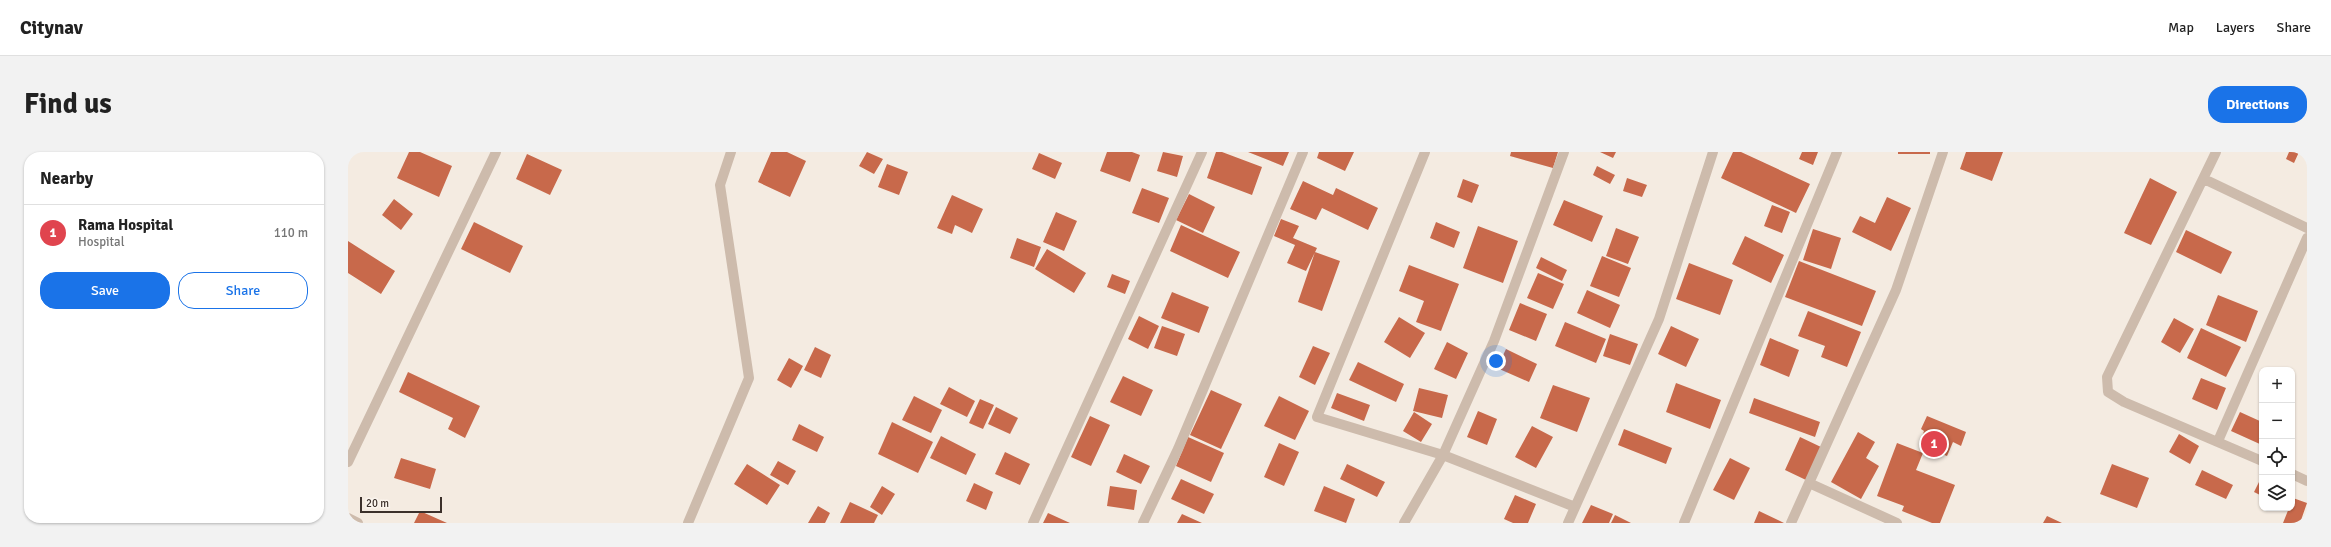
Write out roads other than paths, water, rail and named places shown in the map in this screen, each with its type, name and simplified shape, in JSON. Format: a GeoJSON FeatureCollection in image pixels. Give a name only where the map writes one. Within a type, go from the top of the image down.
{"type":"FeatureCollection","features":[{"type":"Feature","properties":{"kind":"street"},"geometry":{"type":"LineString","coordinates":[[348,462],[496,152]]}},
{"type":"Feature","properties":{"kind":"street"},"geometry":{"type":"LineString","coordinates":[[688,523],[749,378],[720,185],[731,152]]}},
{"type":"Feature","properties":{"kind":"street"},"geometry":{"type":"LineString","coordinates":[[1033,523],[1202,152]]}},
{"type":"Feature","properties":{"kind":"street"},"geometry":{"type":"LineString","coordinates":[[1143,523],[1178,449],[1303,152]]}},
{"type":"Feature","properties":{"kind":"street"},"geometry":{"type":"LineString","coordinates":[[1425,152],[1317,417],[1444,455],[1575,507]]}},
{"type":"Feature","properties":{"kind":"street"},"geometry":{"type":"LineString","coordinates":[[1404,523],[1444,455],[1494,341],[1564,152]]}},
{"type":"Feature","properties":{"kind":"street"},"geometry":{"type":"LineString","coordinates":[[1568,523],[1659,319],[1713,152]]}},
{"type":"Feature","properties":{"kind":"street"},"geometry":{"type":"LineString","coordinates":[[1684,523],[1837,152]]}},
{"type":"Feature","properties":{"kind":"street"},"geometry":{"type":"LineString","coordinates":[[1791,523],[1896,290],[1943,152]]}},
{"type":"Feature","properties":{"kind":"street"},"geometry":{"type":"LineString","coordinates":[[2216,152],[2107,378],[2108,392],[2124,402],[2218,440],[2259,459]]}},
{"type":"Feature","properties":{"kind":"street"},"geometry":{"type":"LineString","coordinates":[[2204,179],[2307,228]]}},
{"type":"Feature","properties":{"kind":"street"},"geometry":{"type":"LineString","coordinates":[[2218,440],[2307,238]]}},
{"type":"Feature","properties":{"kind":"street"},"geometry":{"type":"LineString","coordinates":[[2294,475],[2307,481]]}},
{"type":"Feature","properties":{"kind":"street"},"geometry":{"type":"LineString","coordinates":[[1809,483],[1897,523]]}},
{"type":"Feature","properties":{"kind":"street"},"geometry":{"type":"LineString","coordinates":[[348,518],[358,523]]}},
{"type":"Feature","properties":{"kind":"place","name":"Rama Hospital"},"geometry":{"type":"Point","coordinates":[1934,444]}}]}
